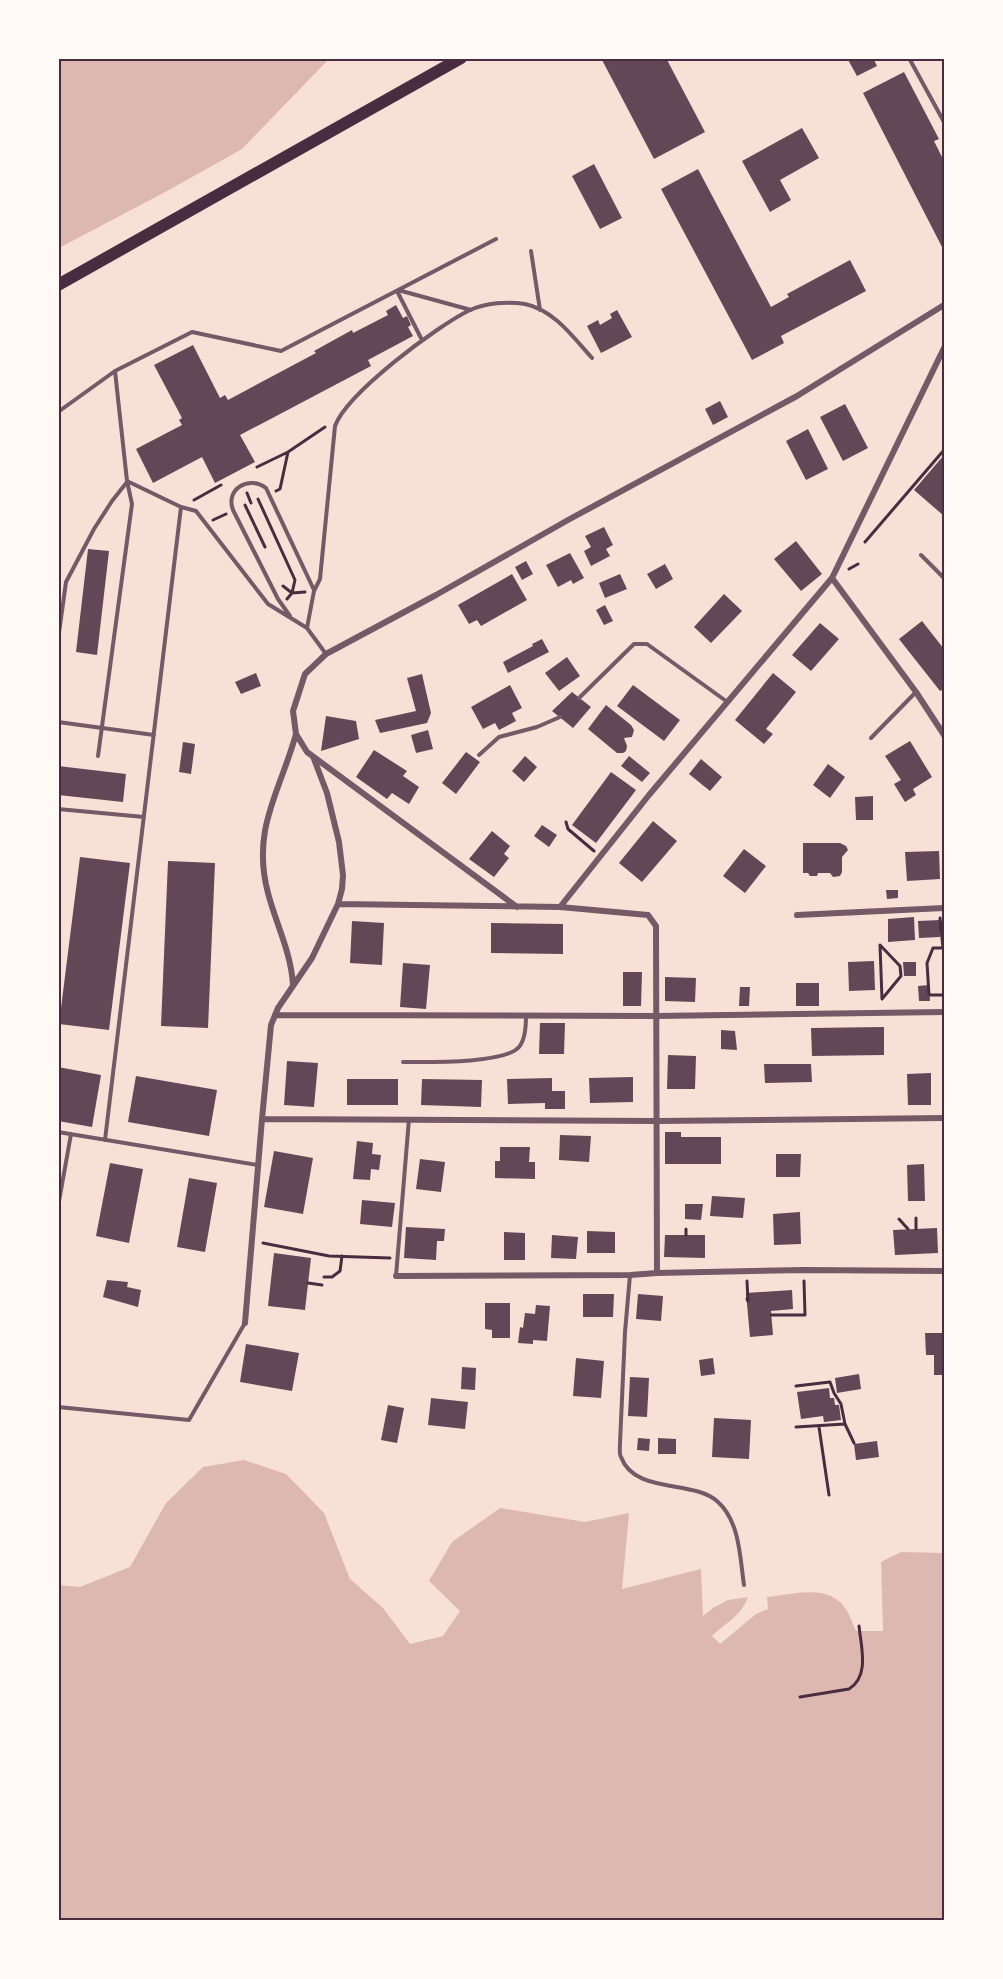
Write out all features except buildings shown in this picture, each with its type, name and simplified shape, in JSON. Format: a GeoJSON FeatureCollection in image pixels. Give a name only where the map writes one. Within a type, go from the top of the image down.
{"type":"FeatureCollection","features":[{"type":"Feature","properties":{"kind":"main road"},"geometry":{"type":"LineString","coordinates":[[58,285],[461,58]]}},
{"type":"Feature","properties":{"kind":"street"},"geometry":{"type":"LineString","coordinates":[[517,907],[314,758],[302,746],[296,734],[293,711],[305,674],[326,654],[796,396],[945,305]]}},
{"type":"Feature","properties":{"kind":"street"},"geometry":{"type":"LineString","coordinates":[[560,907],[726,701],[832,578],[945,348]]}},
{"type":"Feature","properties":{"kind":"street"},"geometry":{"type":"LineString","coordinates":[[832,578],[945,735]]}},
{"type":"Feature","properties":{"kind":"street"},"geometry":{"type":"LineString","coordinates":[[293,986],[291,963],[268,893],[263,863],[263,832],[296,734]]}},
{"type":"Feature","properties":{"kind":"street"},"geometry":{"type":"LineString","coordinates":[[245,1323],[271,1025],[275,1015],[312,958],[338,904],[342,889],[343,875],[339,842],[327,793],[314,758]]}},
{"type":"Feature","properties":{"kind":"street"},"geometry":{"type":"LineString","coordinates":[[338,904],[560,907],[648,915],[656,926],[657,1273]]}},
{"type":"Feature","properties":{"kind":"street"},"geometry":{"type":"LineString","coordinates":[[797,915],[945,908]]}},
{"type":"Feature","properties":{"kind":"street"},"geometry":{"type":"LineString","coordinates":[[275,1015],[656,1016],[945,1012]]}},
{"type":"Feature","properties":{"kind":"street"},"geometry":{"type":"LineString","coordinates":[[262,1119],[657,1121],[945,1118]]}},
{"type":"Feature","properties":{"kind":"street"},"geometry":{"type":"LineString","coordinates":[[396,1275],[630,1275],[804,1270],[945,1271]]}},
{"type":"Feature","properties":{"kind":"lane"},"geometry":{"type":"LineString","coordinates":[[909,58],[945,122]]}},
{"type":"Feature","properties":{"kind":"lane"},"geometry":{"type":"LineString","coordinates":[[58,412],[115,371],[192,332],[281,351],[496,239]]}},
{"type":"Feature","properties":{"kind":"lane"},"geometry":{"type":"LineString","coordinates":[[531,251],[540,310]]}},
{"type":"Feature","properties":{"kind":"lane"},"geometry":{"type":"LineString","coordinates":[[397,290],[471,310]]}},
{"type":"Feature","properties":{"kind":"lane"},"geometry":{"type":"LineString","coordinates":[[397,290],[422,340]]}},
{"type":"Feature","properties":{"kind":"lane"},"geometry":{"type":"LineString","coordinates":[[307,628],[314,591],[320,579],[335,426],[346,406],[367,386],[422,340],[471,310],[500,303],[526,304],[552,316],[592,358]]}},
{"type":"Feature","properties":{"kind":"lane"},"geometry":{"type":"LineString","coordinates":[[98,756],[132,504],[127,481],[115,371]]}},
{"type":"Feature","properties":{"kind":"lane"},"geometry":{"type":"LineString","coordinates":[[127,481],[182,507],[196,511],[268,604],[307,628],[326,654]]}},
{"type":"Feature","properties":{"kind":"lane"},"geometry":{"type":"LineString","coordinates":[[58,640],[66,582],[94,529],[127,481]]}},
{"type":"Feature","properties":{"kind":"lane"},"geometry":{"type":"LineString","coordinates":[[291,618],[231,505],[234,492],[238,487],[246,483],[260,484],[266,488],[314,591]]}},
{"type":"Feature","properties":{"kind":"lane"},"geometry":{"type":"LineString","coordinates":[[105,1140],[182,507]]}},
{"type":"Feature","properties":{"kind":"lane"},"geometry":{"type":"LineString","coordinates":[[921,555],[945,578]]}},
{"type":"Feature","properties":{"kind":"lane"},"geometry":{"type":"LineString","coordinates":[[579,698],[634,644],[641,643],[661,653],[726,701]]}},
{"type":"Feature","properties":{"kind":"lane"},"geometry":{"type":"LineString","coordinates":[[871,738],[916,692]]}},
{"type":"Feature","properties":{"kind":"lane"},"geometry":{"type":"LineString","coordinates":[[478,754],[499,738],[537,728],[560,717]]}},
{"type":"Feature","properties":{"kind":"lane"},"geometry":{"type":"LineString","coordinates":[[58,723],[154,735]]}},
{"type":"Feature","properties":{"kind":"lane"},"geometry":{"type":"LineString","coordinates":[[58,809],[144,817]]}},
{"type":"Feature","properties":{"kind":"lane"},"geometry":{"type":"LineString","coordinates":[[404,1062],[482,1060],[517,1050],[521,1045],[526,1016]]}},
{"type":"Feature","properties":{"kind":"lane"},"geometry":{"type":"LineString","coordinates":[[396,1275],[409,1119]]}},
{"type":"Feature","properties":{"kind":"lane"},"geometry":{"type":"LineString","coordinates":[[58,1132],[259,1166]]}},
{"type":"Feature","properties":{"kind":"lane"},"geometry":{"type":"LineString","coordinates":[[58,1207],[71,1134]]}},
{"type":"Feature","properties":{"kind":"lane"},"geometry":{"type":"LineString","coordinates":[[630,1275],[625,1332],[621,1457],[631,1471],[647,1481],[705,1494],[718,1502],[736,1534],[744,1585]]}},
{"type":"Feature","properties":{"kind":"lane"},"geometry":{"type":"LineString","coordinates":[[58,1407],[189,1420],[245,1323]]}},
{"type":"Feature","properties":{"kind":"path"},"geometry":{"type":"LineString","coordinates":[[256,467],[288,452],[338,418]]}},
{"type":"Feature","properties":{"kind":"path"},"geometry":{"type":"LineString","coordinates":[[865,542],[945,450]]}},
{"type":"Feature","properties":{"kind":"path"},"geometry":{"type":"LineString","coordinates":[[274,492],[280,489],[288,452]]}},
{"type":"Feature","properties":{"kind":"path"},"geometry":{"type":"LineString","coordinates":[[182,507],[221,485]]}},
{"type":"Feature","properties":{"kind":"path"},"geometry":{"type":"LineString","coordinates":[[238,509],[250,501],[265,496]]}},
{"type":"Feature","properties":{"kind":"path"},"geometry":{"type":"LineString","coordinates":[[258,499],[296,580],[292,593],[282,604]]}},
{"type":"Feature","properties":{"kind":"path"},"geometry":{"type":"LineString","coordinates":[[245,506],[268,555]]}},
{"type":"Feature","properties":{"kind":"path"},"geometry":{"type":"LineString","coordinates":[[206,524],[229,513]]}},
{"type":"Feature","properties":{"kind":"path"},"geometry":{"type":"LineString","coordinates":[[282,585],[292,593],[314,591]]}},
{"type":"Feature","properties":{"kind":"path"},"geometry":{"type":"LineString","coordinates":[[566,822],[574,836],[600,856]]}},
{"type":"Feature","properties":{"kind":"path"},"geometry":{"type":"LineString","coordinates":[[936,918],[942,918],[944,948],[933,948],[927,963],[929,995],[945,995]]}},
{"type":"Feature","properties":{"kind":"path"},"geometry":{"type":"LineString","coordinates":[[880,945],[900,966],[901,976],[882,999],[881,966],[880,945]]}},
{"type":"Feature","properties":{"kind":"path"},"geometry":{"type":"LineString","coordinates":[[916,1218],[916,1229]]}},
{"type":"Feature","properties":{"kind":"path"},"geometry":{"type":"LineString","coordinates":[[899,1219],[908,1229]]}},
{"type":"Feature","properties":{"kind":"path"},"geometry":{"type":"LineString","coordinates":[[686,1228],[686,1235]]}},
{"type":"Feature","properties":{"kind":"path"},"geometry":{"type":"LineString","coordinates":[[252,1241],[300,1249],[314,1254],[398,1258]]}},
{"type":"Feature","properties":{"kind":"path"},"geometry":{"type":"LineString","coordinates":[[324,1277],[332,1277],[339,1271],[342,1256]]}},
{"type":"Feature","properties":{"kind":"path"},"geometry":{"type":"LineString","coordinates":[[771,1315],[805,1315],[804,1270]]}},
{"type":"Feature","properties":{"kind":"path"},"geometry":{"type":"LineString","coordinates":[[747,1299],[748,1301],[748,1272]]}},
{"type":"Feature","properties":{"kind":"path"},"geometry":{"type":"LineString","coordinates":[[308,1283],[322,1286]]}},
{"type":"Feature","properties":{"kind":"path"},"geometry":{"type":"LineString","coordinates":[[796,1386],[830,1382],[841,1404],[844,1424],[854,1443]]}},
{"type":"Feature","properties":{"kind":"path"},"geometry":{"type":"LineString","coordinates":[[796,1427],[844,1424]]}},
{"type":"Feature","properties":{"kind":"path"},"geometry":{"type":"LineString","coordinates":[[819,1427],[829,1495]]}},
{"type":"Feature","properties":{"kind":"path"},"geometry":{"type":"LineString","coordinates":[[801,1697],[849,1689],[856,1685],[860,1680],[863,1659],[858,1626]]}},
{"type":"Feature","properties":{"kind":"shaded area"},"geometry":{"type":"Polygon","coordinates":[[[59,58],[329,59],[242,149],[59,248],[59,58]]]}},
{"type":"Feature","properties":{"kind":"shaded area"},"geometry":{"type":"Polygon","coordinates":[[[244,1460],[286,1474],[324,1513],[350,1579],[383,1608],[410,1644],[443,1636],[460,1611],[429,1581],[452,1542],[500,1508],[585,1522],[629,1513],[622,1589],[701,1569],[703,1616],[728,1600],[748,1597],[737,1614],[712,1636],[720,1644],[756,1614],[768,1609],[767,1597],[805,1592],[824,1594],[840,1602],[848,1612],[856,1631],[883,1631],[881,1562],[901,1552],[944,1553],[944,1920],[59,1920],[58,1585],[80,1587],[130,1567],[166,1503],[203,1467],[244,1460]]]}}]}
